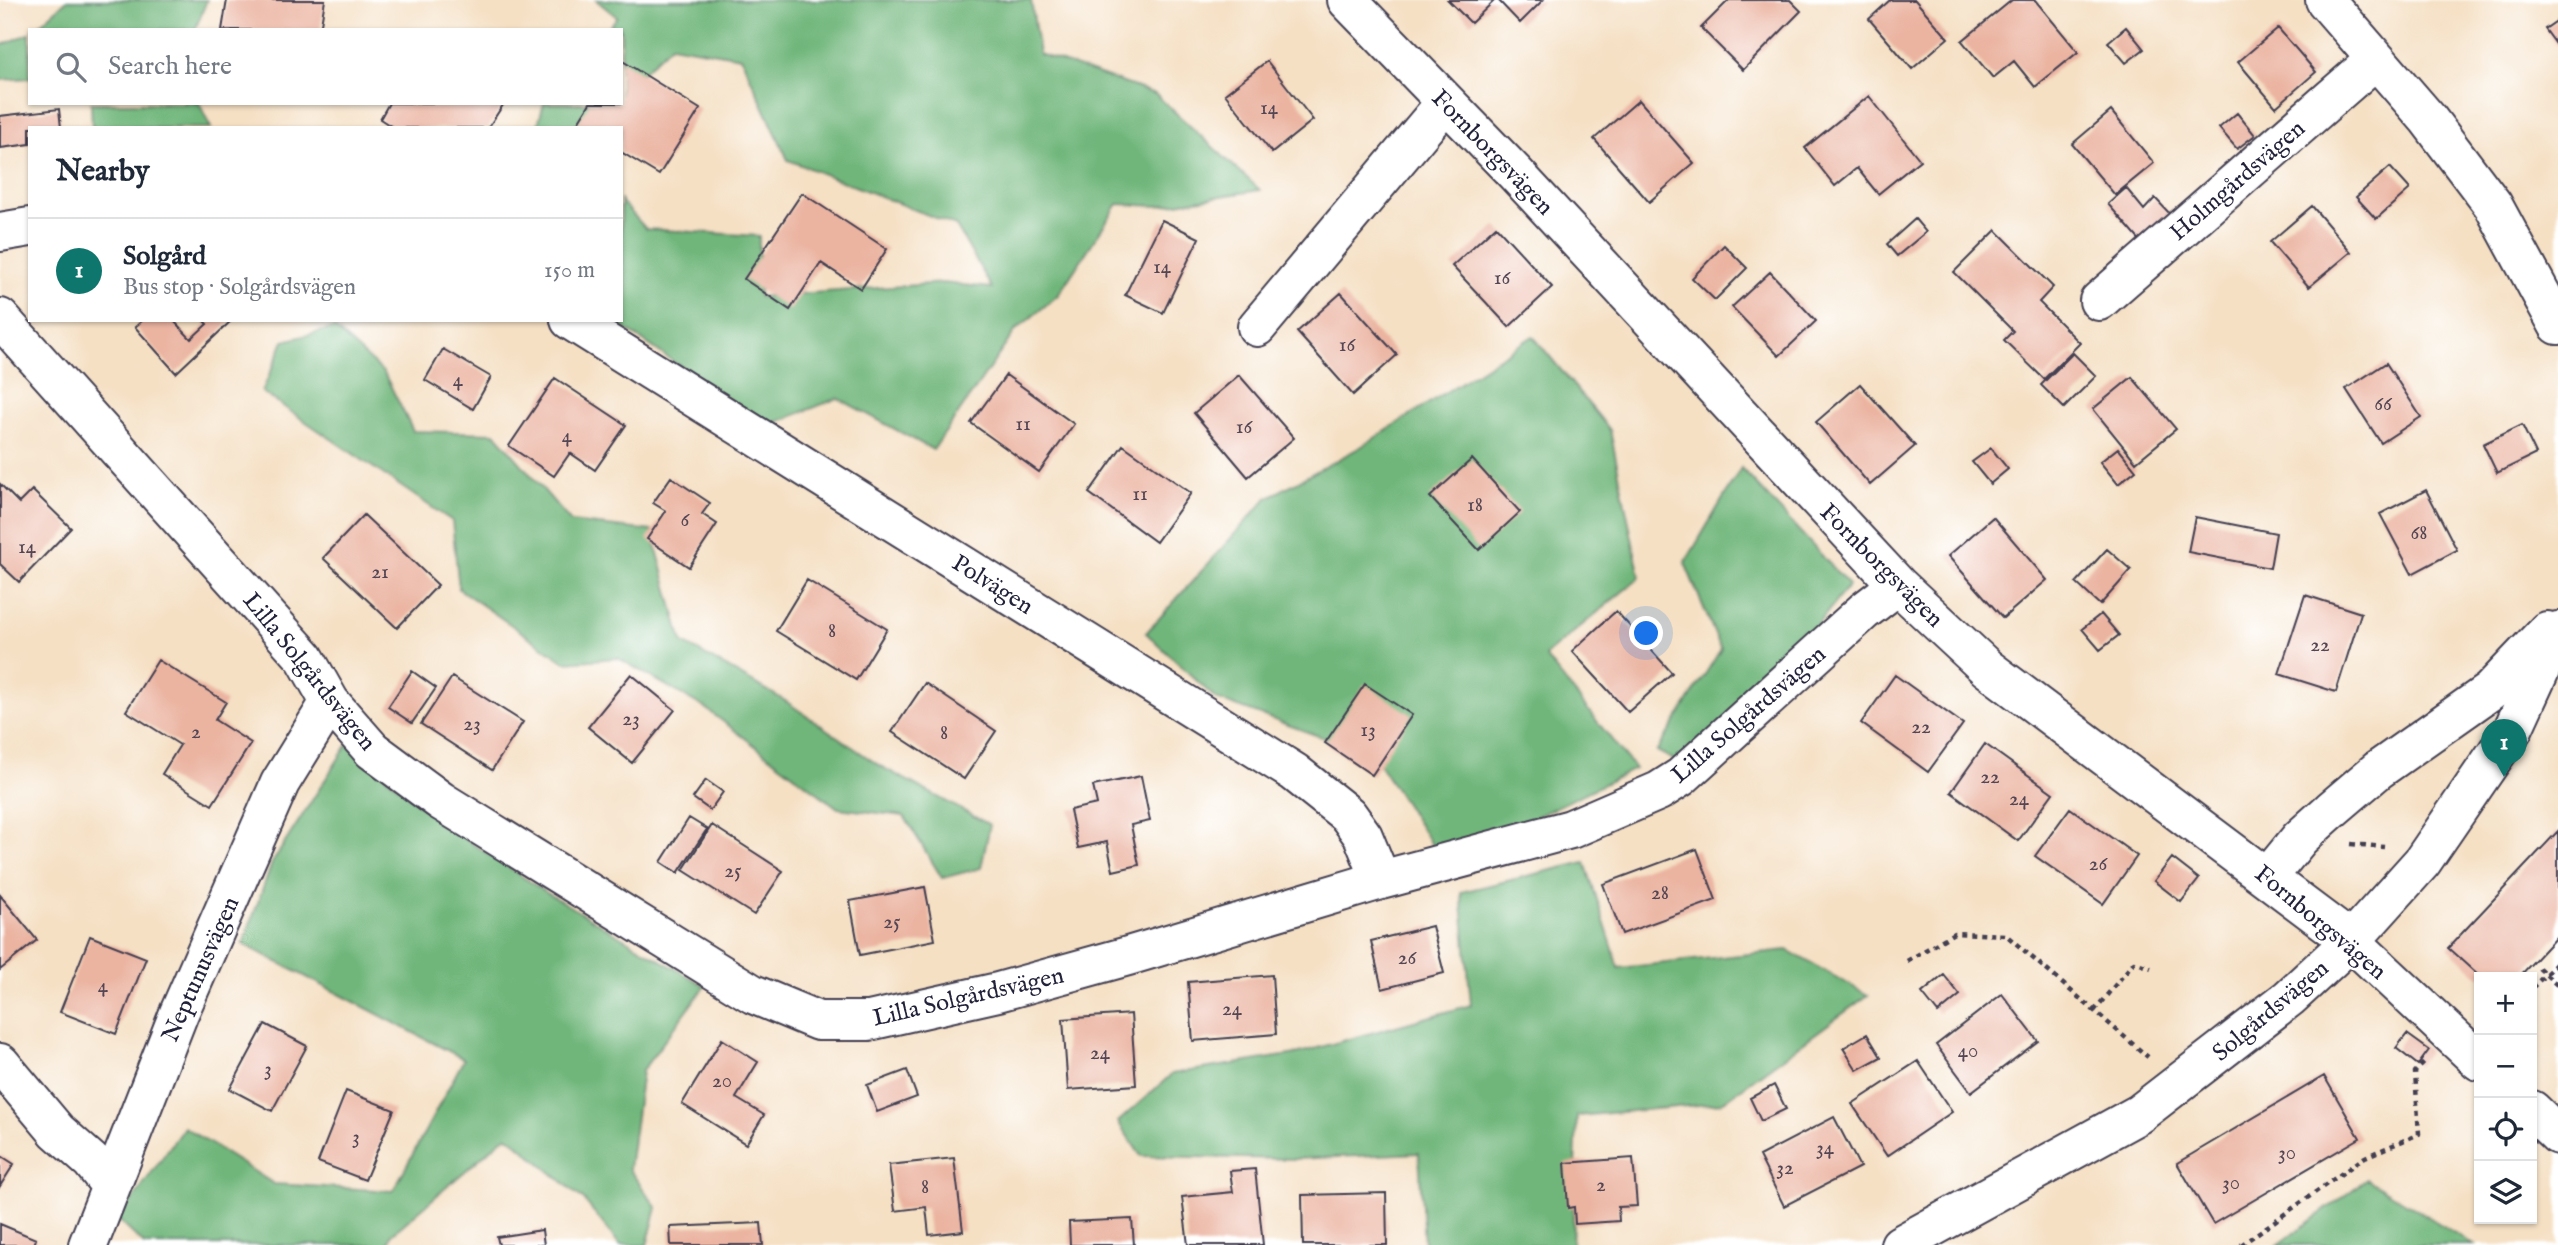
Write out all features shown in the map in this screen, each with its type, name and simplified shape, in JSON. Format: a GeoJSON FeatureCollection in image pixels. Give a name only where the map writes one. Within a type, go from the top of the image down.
{"type":"FeatureCollection","features":[{"type":"Feature","properties":{"kind":"street","name":"Fornborgsvägen"},"geometry":{"type":"LineString","coordinates":[[1347,0],[1515,173],[1898,585],[1987,668],[2351,941],[2474,1056]]}},
{"type":"Feature","properties":{"kind":"street"},"geometry":{"type":"LineString","coordinates":[[2325,0],[2428,119],[2493,205],[2558,326]]}},
{"type":"Feature","properties":{"kind":"street","name":"Holmgårdsvägen"},"geometry":{"type":"LineString","coordinates":[[2099,301],[2375,60]]}},
{"type":"Feature","properties":{"kind":"street"},"geometry":{"type":"LineString","coordinates":[[1257,327],[1445,103]]}},
{"type":"Feature","properties":{"kind":"street"},"geometry":{"type":"LineString","coordinates":[[0,232],[28,227]]}},
{"type":"Feature","properties":{"kind":"street","name":"Lilla Solgårdsvägen"},"geometry":{"type":"LineString","coordinates":[[0,317],[305,658],[330,702],[372,750],[441,801],[752,994],[818,1021],[869,1021],[999,992],[1381,880],[1571,829],[1659,791],[1681,777],[1864,611],[1898,585]]}},
{"type":"Feature","properties":{"kind":"street","name":"Polvägen"},"geometry":{"type":"LineString","coordinates":[[573,322],[1294,772],[1348,815],[1363,836],[1381,880]]}},
{"type":"Feature","properties":{"kind":"street"},"geometry":{"type":"LineString","coordinates":[[2268,877],[2300,838],[2378,770],[2490,691],[2558,619]]}},
{"type":"Feature","properties":{"kind":"street","name":"Solgårdsvägen"},"geometry":{"type":"LineString","coordinates":[[1900,1245],[2139,1114],[2182,1084],[2289,998],[2351,941],[2422,862],[2513,729],[2558,631]]}},
{"type":"Feature","properties":{"kind":"street","name":"Neptunusvägen"},"geometry":{"type":"LineString","coordinates":[[88,1245],[179,1013],[280,783],[330,702]]}},
{"type":"Feature","properties":{"kind":"street"},"geometry":{"type":"LineString","coordinates":[[0,1063],[57,1131],[91,1161],[110,1185]]}},
{"type":"Feature","properties":{"kind":"street"},"geometry":{"type":"LineString","coordinates":[[2537,1115],[2558,1135]]}},
{"type":"Feature","properties":{"kind":"path"},"geometry":{"type":"LineString","coordinates":[[1907,961],[1955,933],[2006,935],[2182,1084]]}},
{"type":"Feature","properties":{"kind":"path"},"geometry":{"type":"LineString","coordinates":[[2094,1011],[2134,962],[2151,968]]}},
{"type":"Feature","properties":{"kind":"path"},"geometry":{"type":"LineString","coordinates":[[2537,983],[2558,962]]}},
{"type":"Feature","properties":{"kind":"path"},"geometry":{"type":"LineString","coordinates":[[2539,968],[2558,986]]}},
{"type":"Feature","properties":{"kind":"path"},"geometry":{"type":"LineString","coordinates":[[2241,1245],[2365,1157],[2419,1134],[2415,1072],[2449,1034]]}},
{"type":"Feature","properties":{"kind":"green space"},"geometry":{"type":"Polygon","coordinates":[[[67,0],[207,0],[196,28],[36,28],[67,0]]]}},
{"type":"Feature","properties":{"kind":"green space"},"geometry":{"type":"Polygon","coordinates":[[[596,0],[1031,0],[1039,54],[1155,94],[1260,190],[1158,206],[1118,204],[1058,295],[1016,330],[933,450],[838,398],[767,426],[616,322],[623,322],[623,203],[646,229],[759,236],[759,297],[943,283],[992,288],[956,226],[788,160],[741,57],[671,45],[623,91],[623,28],[609,28],[617,17],[596,0]]]}},
{"type":"Feature","properties":{"kind":"green space"},"geometry":{"type":"Polygon","coordinates":[[[28,34],[28,78],[0,80],[0,46],[28,34]]]}},
{"type":"Feature","properties":{"kind":"green space"},"geometry":{"type":"Polygon","coordinates":[[[91,105],[200,105],[210,126],[92,126],[91,105]]]}},
{"type":"Feature","properties":{"kind":"green space"},"geometry":{"type":"Polygon","coordinates":[[[543,105],[613,105],[598,126],[538,126],[543,105]]]}},
{"type":"Feature","properties":{"kind":"green space"},"geometry":{"type":"Polygon","coordinates":[[[334,328],[384,373],[413,431],[495,433],[571,522],[652,531],[682,642],[784,700],[880,766],[990,825],[981,868],[942,878],[904,816],[838,808],[705,708],[618,658],[565,662],[459,589],[452,521],[262,392],[284,341],[334,328]]]}},
{"type":"Feature","properties":{"kind":"green space"},"geometry":{"type":"Polygon","coordinates":[[[1533,336],[1610,430],[1640,577],[1545,656],[1635,769],[1443,862],[1374,756],[1216,699],[1146,633],[1267,498],[1359,448],[1533,336]]]}},
{"type":"Feature","properties":{"kind":"green space"},"geometry":{"type":"Polygon","coordinates":[[[1741,468],[1849,585],[1773,680],[1691,769],[1657,751],[1721,649],[1685,563],[1741,468]]]}},
{"type":"Feature","properties":{"kind":"green space"},"geometry":{"type":"Polygon","coordinates":[[[348,744],[441,823],[544,891],[705,986],[642,1071],[629,1169],[657,1208],[647,1245],[620,1245],[584,1200],[507,1135],[391,1235],[388,1245],[145,1245],[118,1220],[184,1127],[274,1184],[393,1191],[464,1059],[243,944],[272,863],[348,744]]]}},
{"type":"Feature","properties":{"kind":"green space"},"geometry":{"type":"Polygon","coordinates":[[[1585,862],[1619,968],[1787,950],[1868,995],[1721,1103],[1577,1116],[1572,1245],[1424,1245],[1419,1153],[1296,1159],[1141,1156],[1118,1122],[1172,1074],[1296,1054],[1471,1005],[1461,892],[1585,862]]]}},
{"type":"Feature","properties":{"kind":"green space"},"geometry":{"type":"Polygon","coordinates":[[[2367,1179],[2474,1245],[2278,1245],[2367,1179]]]}},
{"type":"Feature","properties":{"kind":"building"},"geometry":{"type":"Polygon","coordinates":[[[227,0],[325,0],[320,28],[222,28],[227,0]]]}},
{"type":"Feature","properties":{"kind":"building"},"geometry":{"type":"Polygon","coordinates":[[[1448,0],[1495,0],[1471,23],[1448,0]]]}},
{"type":"Feature","properties":{"kind":"building"},"geometry":{"type":"Polygon","coordinates":[[[1498,0],[1543,0],[1520,23],[1498,0]]]}},
{"type":"Feature","properties":{"kind":"building"},"geometry":{"type":"Polygon","coordinates":[[[1729,0],[1790,0],[1801,11],[1743,70],[1701,28],[1729,0]]]}},
{"type":"Feature","properties":{"kind":"building"},"geometry":{"type":"Polygon","coordinates":[[[1890,0],[1915,0],[1948,38],[1912,69],[1869,19],[1890,0]]]}},
{"type":"Feature","properties":{"kind":"building"},"geometry":{"type":"Polygon","coordinates":[[[2012,0],[2035,0],[2078,52],[2035,87],[2014,61],[1993,78],[1962,41],[2012,0]]]}},
{"type":"Feature","properties":{"kind":"building"},"geometry":{"type":"Polygon","coordinates":[[[2558,20],[2558,47],[2545,29],[2558,20]]]}},
{"type":"Feature","properties":{"kind":"building"},"geometry":{"type":"Polygon","coordinates":[[[2126,27],[2144,49],[2126,63],[2108,42],[2126,27]]]}},
{"type":"Feature","properties":{"kind":"building"},"geometry":{"type":"Polygon","coordinates":[[[2278,28],[2316,72],[2276,107],[2238,62],[2278,28]]]}},
{"type":"Feature","properties":{"kind":"building"},"geometry":{"type":"Polygon","coordinates":[[[623,61],[700,109],[659,175],[623,153],[623,126],[577,124],[589,105],[623,105],[623,61]]]}},
{"type":"Feature","properties":{"kind":"building"},"geometry":{"type":"Polygon","coordinates":[[[1267,61],[1313,120],[1272,153],[1225,94],[1267,61]]]}},
{"type":"Feature","properties":{"kind":"building"},"geometry":{"type":"Polygon","coordinates":[[[1869,96],[1920,160],[1878,194],[1857,168],[1835,186],[1805,148],[1869,96]]]}},
{"type":"Feature","properties":{"kind":"building"},"geometry":{"type":"Polygon","coordinates":[[[1639,100],[1694,163],[1649,202],[1594,139],[1639,100]]]}},
{"type":"Feature","properties":{"kind":"building"},"geometry":{"type":"Polygon","coordinates":[[[388,105],[503,105],[489,126],[391,126],[380,119],[388,105]]]}},
{"type":"Feature","properties":{"kind":"building"},"geometry":{"type":"Polygon","coordinates":[[[59,109],[61,126],[28,126],[28,144],[0,148],[0,116],[59,109]]]}},
{"type":"Feature","properties":{"kind":"building"},"geometry":{"type":"Polygon","coordinates":[[[2111,111],[2154,163],[2115,195],[2072,144],[2111,111]]]}},
{"type":"Feature","properties":{"kind":"building"},"geometry":{"type":"Polygon","coordinates":[[[2237,113],[2255,135],[2237,149],[2219,128],[2237,113]]]}},
{"type":"Feature","properties":{"kind":"building"},"geometry":{"type":"Polygon","coordinates":[[[2390,167],[2410,189],[2376,219],[2356,197],[2390,167]]]}},
{"type":"Feature","properties":{"kind":"building"},"geometry":{"type":"Polygon","coordinates":[[[2126,188],[2144,210],[2155,198],[2171,215],[2142,243],[2108,204],[2126,188]]]}},
{"type":"Feature","properties":{"kind":"building"},"geometry":{"type":"Polygon","coordinates":[[[802,193],[887,249],[861,289],[821,263],[790,310],[744,279],[802,193]]]}},
{"type":"Feature","properties":{"kind":"building"},"geometry":{"type":"Polygon","coordinates":[[[2312,206],[2351,252],[2309,287],[2270,242],[2312,206]]]}},
{"type":"Feature","properties":{"kind":"building"},"geometry":{"type":"Polygon","coordinates":[[[1915,219],[1926,232],[1897,256],[1887,244],[1915,219]]]}},
{"type":"Feature","properties":{"kind":"building"},"geometry":{"type":"Polygon","coordinates":[[[1162,220],[1199,238],[1163,313],[1125,295],[1162,220]]]}},
{"type":"Feature","properties":{"kind":"building"},"geometry":{"type":"Polygon","coordinates":[[[1496,226],[1552,287],[1509,327],[1452,266],[1496,226]]]}},
{"type":"Feature","properties":{"kind":"building"},"geometry":{"type":"Polygon","coordinates":[[[1996,230],[2053,287],[2039,302],[2080,343],[2044,379],[2004,340],[2013,331],[1954,272],[1996,230]]]}},
{"type":"Feature","properties":{"kind":"building"},"geometry":{"type":"Polygon","coordinates":[[[1724,245],[1747,268],[1715,300],[1692,278],[1724,245]]]}},
{"type":"Feature","properties":{"kind":"building"},"geometry":{"type":"Polygon","coordinates":[[[1770,272],[1816,321],[1779,356],[1732,307],[1770,272]]]}},
{"type":"Feature","properties":{"kind":"building"},"geometry":{"type":"Polygon","coordinates":[[[1341,293],[1397,355],[1353,395],[1297,332],[1341,293]]]}},
{"type":"Feature","properties":{"kind":"building"},"geometry":{"type":"Polygon","coordinates":[[[141,322],[175,322],[191,339],[207,324],[205,322],[230,322],[176,373],[135,327],[141,322]]]}},
{"type":"Feature","properties":{"kind":"building"},"geometry":{"type":"Polygon","coordinates":[[[443,349],[491,377],[473,409],[425,380],[443,349]]]}},
{"type":"Feature","properties":{"kind":"building"},"geometry":{"type":"Polygon","coordinates":[[[2073,353],[2096,376],[2064,408],[2041,385],[2073,353]]]}},
{"type":"Feature","properties":{"kind":"building"},"geometry":{"type":"Polygon","coordinates":[[[2386,363],[2421,417],[2381,443],[2346,389],[2386,363]]]}},
{"type":"Feature","properties":{"kind":"building"},"geometry":{"type":"Polygon","coordinates":[[[1006,375],[1074,424],[1039,472],[971,423],[1006,375]]]}},
{"type":"Feature","properties":{"kind":"building"},"geometry":{"type":"Polygon","coordinates":[[[1239,375],[1294,438],[1248,477],[1194,413],[1239,375]]]}},
{"type":"Feature","properties":{"kind":"building"},"geometry":{"type":"Polygon","coordinates":[[[2132,377],[2176,429],[2136,462],[2093,409],[2132,377]]]}},
{"type":"Feature","properties":{"kind":"building"},"geometry":{"type":"Polygon","coordinates":[[[555,378],[626,425],[595,470],[570,453],[554,476],[509,446],[555,378]]]}},
{"type":"Feature","properties":{"kind":"building"},"geometry":{"type":"Polygon","coordinates":[[[1860,384],[1915,446],[1870,485],[1816,422],[1860,384]]]}},
{"type":"Feature","properties":{"kind":"building"},"geometry":{"type":"Polygon","coordinates":[[[2522,425],[2536,454],[2497,473],[2483,444],[2522,425]]]}},
{"type":"Feature","properties":{"kind":"building"},"geometry":{"type":"Polygon","coordinates":[[[1123,445],[1191,493],[1156,542],[1089,493],[1123,445]]]}},
{"type":"Feature","properties":{"kind":"building"},"geometry":{"type":"Polygon","coordinates":[[[1991,448],[2008,469],[1990,484],[1972,462],[1991,448]]]}},
{"type":"Feature","properties":{"kind":"building"},"geometry":{"type":"Polygon","coordinates":[[[2118,448],[2136,470],[2118,484],[2100,462],[2118,448]]]}},
{"type":"Feature","properties":{"kind":"building"},"geometry":{"type":"Polygon","coordinates":[[[1472,459],[1520,512],[1479,550],[1430,497],[1472,459]]]}},
{"type":"Feature","properties":{"kind":"building"},"geometry":{"type":"Polygon","coordinates":[[[671,477],[710,503],[702,514],[717,524],[689,567],[647,539],[666,511],[653,503],[671,477]]]}},
{"type":"Feature","properties":{"kind":"building"},"geometry":{"type":"Polygon","coordinates":[[[0,484],[19,503],[32,490],[71,528],[19,582],[0,564],[0,484]]]}},
{"type":"Feature","properties":{"kind":"building"},"geometry":{"type":"Polygon","coordinates":[[[2426,490],[2457,550],[2412,574],[2380,514],[2426,490]]]}},
{"type":"Feature","properties":{"kind":"building"},"geometry":{"type":"Polygon","coordinates":[[[364,515],[438,585],[397,628],[323,558],[364,515]]]}},
{"type":"Feature","properties":{"kind":"building"},"geometry":{"type":"Polygon","coordinates":[[[1993,517],[2047,580],[2003,618],[1948,556],[1993,517]]]}},
{"type":"Feature","properties":{"kind":"building"},"geometry":{"type":"Polygon","coordinates":[[[2195,517],[2276,533],[2270,568],[2188,552],[2195,517]]]}},
{"type":"Feature","properties":{"kind":"building"},"geometry":{"type":"Polygon","coordinates":[[[2107,549],[2131,570],[2100,605],[2076,583],[2107,549]]]}},
{"type":"Feature","properties":{"kind":"building"},"geometry":{"type":"Polygon","coordinates":[[[807,580],[887,629],[856,680],[776,631],[807,580]]]}},
{"type":"Feature","properties":{"kind":"building"},"geometry":{"type":"Polygon","coordinates":[[[2305,595],[2361,613],[2336,692],[2279,674],[2305,595]]]}},
{"type":"Feature","properties":{"kind":"building"},"geometry":{"type":"Polygon","coordinates":[[[1616,611],[1672,673],[1628,712],[1572,651],[1616,611]]]}},
{"type":"Feature","properties":{"kind":"building"},"geometry":{"type":"Polygon","coordinates":[[[2101,614],[2119,635],[2100,650],[2082,629],[2101,614]]]}},
{"type":"Feature","properties":{"kind":"building"},"geometry":{"type":"Polygon","coordinates":[[[158,660],[226,702],[215,720],[251,743],[212,805],[162,774],[180,745],[126,711],[158,660]]]}},
{"type":"Feature","properties":{"kind":"building"},"geometry":{"type":"Polygon","coordinates":[[[412,671],[436,688],[412,723],[388,707],[412,671]]]}},
{"type":"Feature","properties":{"kind":"building"},"geometry":{"type":"Polygon","coordinates":[[[631,674],[675,710],[632,763],[588,727],[631,674]]]}},
{"type":"Feature","properties":{"kind":"building"},"geometry":{"type":"Polygon","coordinates":[[[1895,675],[1963,724],[1928,772],[1861,723],[1895,675]]]}},
{"type":"Feature","properties":{"kind":"building"},"geometry":{"type":"Polygon","coordinates":[[[452,677],[523,722],[492,770],[421,724],[452,677]]]}},
{"type":"Feature","properties":{"kind":"building"},"geometry":{"type":"Polygon","coordinates":[[[925,683],[996,731],[964,779],[892,732],[925,683]]]}},
{"type":"Feature","properties":{"kind":"building"},"geometry":{"type":"Polygon","coordinates":[[[1365,684],[1412,715],[1372,775],[1325,743],[1365,684]]]}},
{"type":"Feature","properties":{"kind":"building"},"geometry":{"type":"Polygon","coordinates":[[[1985,744],[2053,793],[2018,841],[1951,792],[1985,744]]]}},
{"type":"Feature","properties":{"kind":"building"},"geometry":{"type":"Polygon","coordinates":[[[1141,776],[1150,821],[1131,825],[1139,865],[1113,871],[1107,842],[1078,848],[1070,810],[1097,804],[1093,786],[1141,776]]]}},
{"type":"Feature","properties":{"kind":"building"},"geometry":{"type":"Polygon","coordinates":[[[706,780],[723,792],[710,810],[693,798],[706,780]]]}},
{"type":"Feature","properties":{"kind":"building"},"geometry":{"type":"Polygon","coordinates":[[[2070,808],[2137,856],[2103,904],[2035,856],[2070,808]]]}},
{"type":"Feature","properties":{"kind":"building"},"geometry":{"type":"Polygon","coordinates":[[[689,818],[707,829],[678,873],[661,862],[689,818]]]}},
{"type":"Feature","properties":{"kind":"building"},"geometry":{"type":"Polygon","coordinates":[[[712,825],[783,871],[754,915],[683,870],[712,825]]]}},
{"type":"Feature","properties":{"kind":"building"},"geometry":{"type":"Polygon","coordinates":[[[2558,831],[2558,935],[2524,972],[2474,972],[2448,948],[2558,831]]]}},
{"type":"Feature","properties":{"kind":"building"},"geometry":{"type":"Polygon","coordinates":[[[1697,849],[1716,900],[1622,934],[1603,884],[1697,849]]]}},
{"type":"Feature","properties":{"kind":"building"},"geometry":{"type":"Polygon","coordinates":[[[2172,858],[2199,879],[2181,902],[2154,881],[2172,858]]]}},
{"type":"Feature","properties":{"kind":"building"},"geometry":{"type":"Polygon","coordinates":[[[925,887],[935,940],[860,955],[850,901],[925,887]]]}},
{"type":"Feature","properties":{"kind":"building"},"geometry":{"type":"Polygon","coordinates":[[[0,895],[37,940],[0,970],[0,895]]]}},
{"type":"Feature","properties":{"kind":"building"},"geometry":{"type":"Polygon","coordinates":[[[1432,926],[1444,973],[1382,989],[1371,941],[1432,926]]]}},
{"type":"Feature","properties":{"kind":"building"},"geometry":{"type":"Polygon","coordinates":[[[90,936],[146,958],[116,1034],[60,1012],[90,936]]]}},
{"type":"Feature","properties":{"kind":"building"},"geometry":{"type":"Polygon","coordinates":[[[1272,975],[1276,1034],[1193,1041],[1188,982],[1272,975]]]}},
{"type":"Feature","properties":{"kind":"building"},"geometry":{"type":"Polygon","coordinates":[[[1944,975],[1960,995],[1938,1013],[1922,993],[1944,975]]]}},
{"type":"Feature","properties":{"kind":"building"},"geometry":{"type":"Polygon","coordinates":[[[2002,994],[2038,1041],[1971,1092],[1936,1045],[2002,994]]]}},
{"type":"Feature","properties":{"kind":"building"},"geometry":{"type":"Polygon","coordinates":[[[1131,1014],[1136,1085],[1068,1090],[1063,1019],[1131,1014]]]}},
{"type":"Feature","properties":{"kind":"building"},"geometry":{"type":"Polygon","coordinates":[[[265,1024],[307,1046],[272,1111],[230,1089],[265,1024]]]}},
{"type":"Feature","properties":{"kind":"building"},"geometry":{"type":"Polygon","coordinates":[[[1867,1034],[1881,1057],[1857,1070],[1843,1048],[1867,1034]]]}},
{"type":"Feature","properties":{"kind":"building"},"geometry":{"type":"Polygon","coordinates":[[[2407,1034],[2429,1050],[2418,1065],[2396,1048],[2407,1034]]]}},
{"type":"Feature","properties":{"kind":"building"},"geometry":{"type":"Polygon","coordinates":[[[722,1039],[758,1062],[736,1098],[764,1115],[746,1144],[682,1104],[722,1039]]]}},
{"type":"Feature","properties":{"kind":"building"},"geometry":{"type":"Polygon","coordinates":[[[1918,1061],[1952,1112],[1887,1156],[1852,1104],[1918,1061]]]}},
{"type":"Feature","properties":{"kind":"building"},"geometry":{"type":"Polygon","coordinates":[[[907,1070],[917,1097],[877,1112],[867,1085],[907,1070]]]}},
{"type":"Feature","properties":{"kind":"building"},"geometry":{"type":"Polygon","coordinates":[[[2324,1076],[2360,1138],[2213,1224],[2177,1163],[2324,1076]]]}},
{"type":"Feature","properties":{"kind":"building"},"geometry":{"type":"Polygon","coordinates":[[[1774,1085],[1786,1109],[1761,1121],[1750,1098],[1774,1085]]]}},
{"type":"Feature","properties":{"kind":"building"},"geometry":{"type":"Polygon","coordinates":[[[346,1091],[394,1110],[365,1180],[318,1162],[346,1091]]]}},
{"type":"Feature","properties":{"kind":"building"},"geometry":{"type":"Polygon","coordinates":[[[1834,1117],[1860,1167],[1784,1206],[1759,1156],[1834,1117]]]}},
{"type":"Feature","properties":{"kind":"building"},"geometry":{"type":"Polygon","coordinates":[[[0,1155],[14,1164],[0,1186],[0,1155]]]}},
{"type":"Feature","properties":{"kind":"building"},"geometry":{"type":"Polygon","coordinates":[[[954,1158],[963,1231],[929,1235],[926,1207],[895,1211],[889,1165],[954,1158]]]}},
{"type":"Feature","properties":{"kind":"building"},"geometry":{"type":"Polygon","coordinates":[[[1633,1158],[1637,1206],[1618,1207],[1619,1221],[1575,1224],[1574,1207],[1568,1208],[1565,1163],[1633,1158]]]}},
{"type":"Feature","properties":{"kind":"building"},"geometry":{"type":"Polygon","coordinates":[[[1255,1169],[1263,1245],[1188,1245],[1182,1197],[1233,1192],[1230,1171],[1255,1169]]]}},
{"type":"Feature","properties":{"kind":"building"},"geometry":{"type":"Polygon","coordinates":[[[1386,1193],[1387,1245],[1303,1245],[1302,1195],[1386,1193]]]}},
{"type":"Feature","properties":{"kind":"building"},"geometry":{"type":"Polygon","coordinates":[[[1132,1219],[1134,1245],[1070,1245],[1069,1222],[1132,1219]]]}},
{"type":"Feature","properties":{"kind":"building"},"geometry":{"type":"Polygon","coordinates":[[[761,1223],[763,1245],[671,1245],[670,1227],[761,1223]]]}},
{"type":"Feature","properties":{"kind":"building"},"geometry":{"type":"Polygon","coordinates":[[[0,1224],[36,1239],[34,1245],[0,1245],[0,1224]]]}},
{"type":"Feature","properties":{"kind":"building"},"geometry":{"type":"Polygon","coordinates":[[[542,1230],[544,1245],[499,1245],[497,1237],[542,1230]]]}},
{"type":"Feature","properties":{"kind":"place","name":"Solgård"},"geometry":{"type":"Point","coordinates":[2504,777]}}]}
